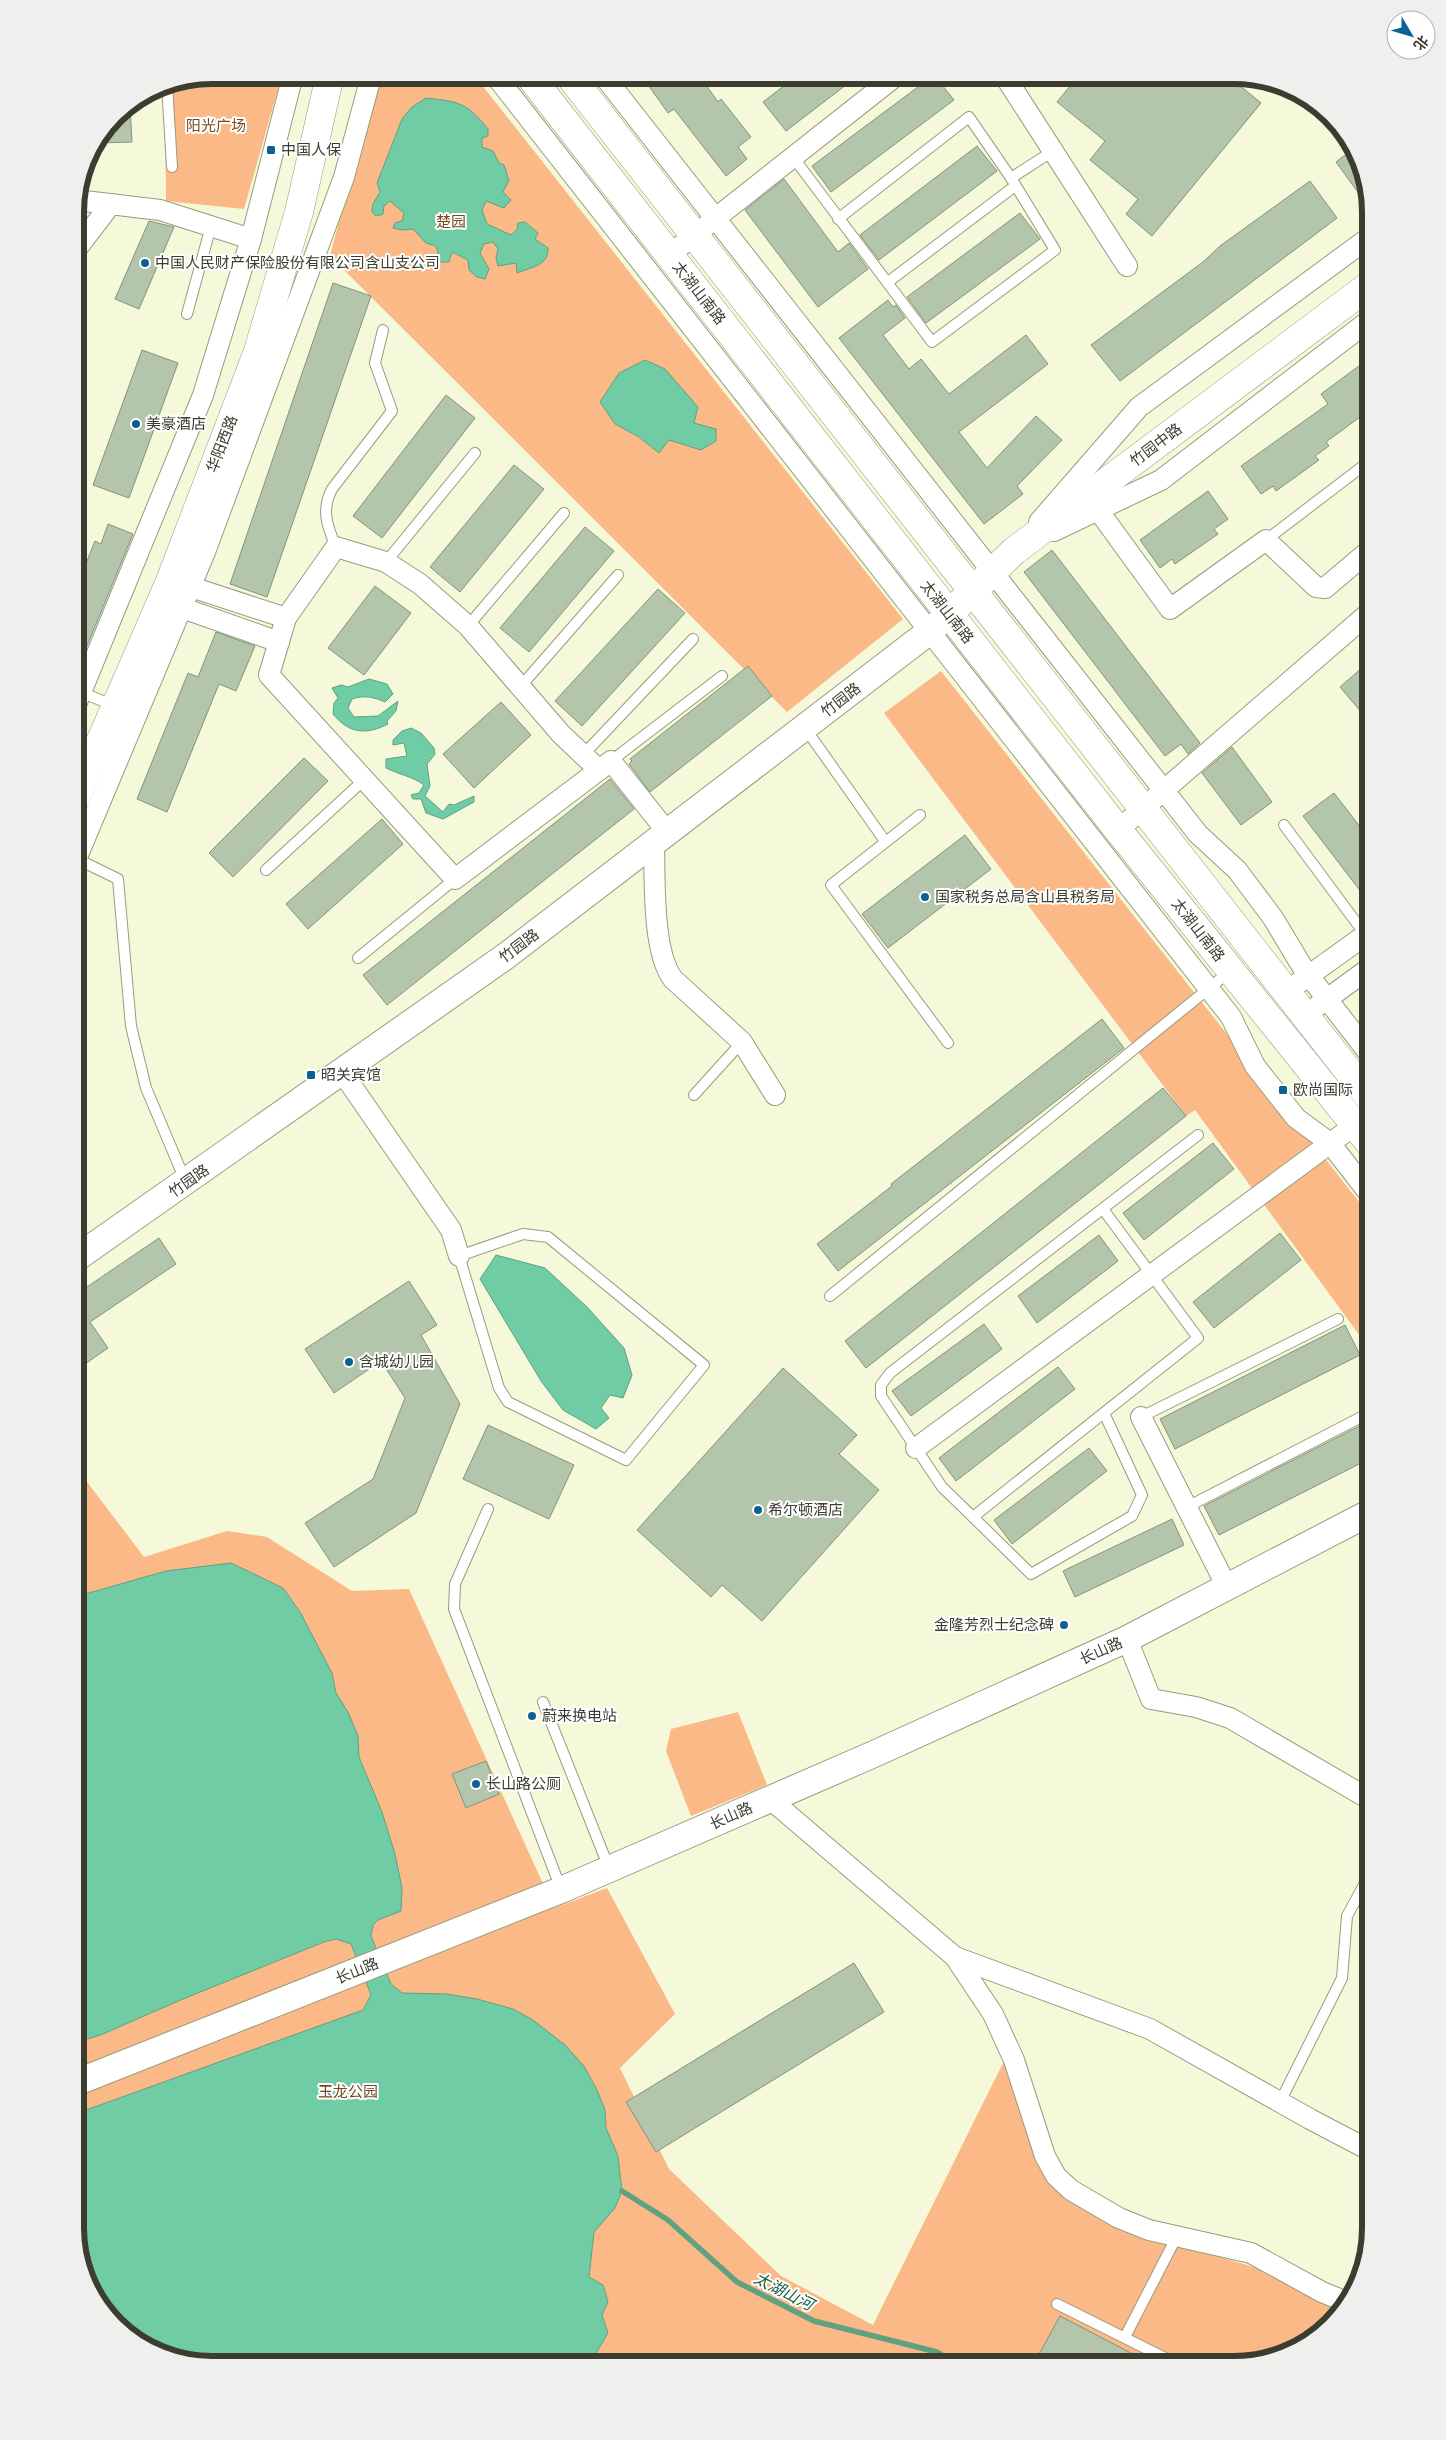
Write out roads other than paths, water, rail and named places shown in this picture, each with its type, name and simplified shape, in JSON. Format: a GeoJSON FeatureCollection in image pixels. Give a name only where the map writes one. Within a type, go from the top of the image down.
{"type":"FeatureCollection","features":[{"type":"Feature","properties":{"kind":"main road","name":"华阳西路"},"geometry":{"type":"LineString","coordinates":[[84,779],[116,706],[176,594],[257,354],[333,84]]}},
{"type":"Feature","properties":{"kind":"main road","name":"太湖山南路"},"geometry":{"type":"LineString","coordinates":[[535,84],[669,255],[939,623],[1118,830],[1362,1134]]}},
{"type":"Feature","properties":{"kind":"main road","name":"太湖山南路"},"geometry":{"type":"LineString","coordinates":[[576,84],[1362,1089]]}},
{"type":"Feature","properties":{"kind":"main road","name":"竹园中路"},"geometry":{"type":"LineString","coordinates":[[939,623],[1014,551],[1362,291]]}},
{"type":"Feature","properties":{"kind":"street"},"geometry":{"type":"LineString","coordinates":[[84,685],[202,395],[251,239],[291,84]]}},
{"type":"Feature","properties":{"kind":"street"},"geometry":{"type":"LineString","coordinates":[[84,838],[176,594],[344,177],[369,84]]}},
{"type":"Feature","properties":{"kind":"street"},"geometry":{"type":"LineString","coordinates":[[502,84],[939,623],[1231,1017],[1261,1073],[1296,1118],[1330,1143],[1362,1184]]}},
{"type":"Feature","properties":{"kind":"street"},"geometry":{"type":"LineString","coordinates":[[609,84],[1198,834],[1237,870],[1273,918],[1308,976],[1362,1045]]}},
{"type":"Feature","properties":{"kind":"street"},"geometry":{"type":"LineString","coordinates":[[669,255],[886,84]]}},
{"type":"Feature","properties":{"kind":"street"},"geometry":{"type":"LineString","coordinates":[[1010,84],[1127,266]]}},
{"type":"Feature","properties":{"kind":"street"},"geometry":{"type":"LineString","coordinates":[[84,201],[160,210],[251,239]]}},
{"type":"Feature","properties":{"kind":"street"},"geometry":{"type":"LineString","coordinates":[[84,239],[111,204]]}},
{"type":"Feature","properties":{"kind":"street"},"geometry":{"type":"LineString","coordinates":[[1014,551],[1139,407],[1362,243]]}},
{"type":"Feature","properties":{"kind":"street"},"geometry":{"type":"LineString","coordinates":[[1014,551],[1161,480],[1362,326]]}},
{"type":"Feature","properties":{"kind":"street"},"geometry":{"type":"LineString","coordinates":[[1088,496],[1170,609],[1266,540],[1316,587],[1324,588],[1362,556]]}},
{"type":"Feature","properties":{"kind":"street"},"geometry":{"type":"LineString","coordinates":[[605,765],[455,879],[269,675],[286,618],[336,547],[386,562],[420,584],[468,626],[561,734],[583,755],[605,765],[661,838],[657,918],[662,958],[666,970],[673,979],[742,1042],[775,1095]]}},
{"type":"Feature","properties":{"kind":"street"},"geometry":{"type":"LineString","coordinates":[[176,594],[286,618]]}},
{"type":"Feature","properties":{"kind":"street"},"geometry":{"type":"LineString","coordinates":[[176,594],[279,642]]}},
{"type":"Feature","properties":{"kind":"street"},"geometry":{"type":"LineString","coordinates":[[1118,830],[1362,619]]}},
{"type":"Feature","properties":{"kind":"street","name":"竹园路"},"geometry":{"type":"LineString","coordinates":[[84,1253],[186,1183],[506,956],[939,623]]}},
{"type":"Feature","properties":{"kind":"street"},"geometry":{"type":"LineString","coordinates":[[1286,992],[1362,941]]}},
{"type":"Feature","properties":{"kind":"street"},"geometry":{"type":"LineString","coordinates":[[1305,1016],[1362,975]]}},
{"type":"Feature","properties":{"kind":"street"},"geometry":{"type":"LineString","coordinates":[[342,1072],[452,1230],[459,1256]]}},
{"type":"Feature","properties":{"kind":"street"},"geometry":{"type":"LineString","coordinates":[[916,1448],[1330,1143],[1362,1135]]}},
{"type":"Feature","properties":{"kind":"street"},"geometry":{"type":"LineString","coordinates":[[1141,1417],[1227,1587]]}},
{"type":"Feature","properties":{"kind":"street","name":"长山路"},"geometry":{"type":"LineString","coordinates":[[84,2079],[562,1890],[770,1799],[1127,1640],[1362,1517]]}},
{"type":"Feature","properties":{"kind":"street"},"geometry":{"type":"LineString","coordinates":[[1127,1640],[1151,1699],[1196,1707],[1230,1718],[1362,1795]]}},
{"type":"Feature","properties":{"kind":"street"},"geometry":{"type":"LineString","coordinates":[[770,1799],[955,1957],[993,2014],[1014,2060],[1045,2156],[1056,2176],[1071,2190],[1119,2218],[1149,2230],[1251,2254],[1340,2300]]}},
{"type":"Feature","properties":{"kind":"street"},"geometry":{"type":"LineString","coordinates":[[955,1957],[1150,2029],[1362,2146]]}},
{"type":"Feature","properties":{"kind":"lane"},"geometry":{"type":"LineString","coordinates":[[167,92],[172,167]]}},
{"type":"Feature","properties":{"kind":"lane"},"geometry":{"type":"LineString","coordinates":[[793,157],[838,218],[888,282],[932,342],[1055,250],[1013,182],[969,117],[838,218]]}},
{"type":"Feature","properties":{"kind":"lane"},"geometry":{"type":"LineString","coordinates":[[888,282],[1053,151]]}},
{"type":"Feature","properties":{"kind":"lane"},"geometry":{"type":"LineString","coordinates":[[187,314],[211,226]]}},
{"type":"Feature","properties":{"kind":"lane"},"geometry":{"type":"LineString","coordinates":[[336,547],[327,526],[326,502],[332,489],[392,411],[375,363],[383,330]]}},
{"type":"Feature","properties":{"kind":"lane"},"geometry":{"type":"LineString","coordinates":[[386,562],[475,453]]}},
{"type":"Feature","properties":{"kind":"lane"},"geometry":{"type":"LineString","coordinates":[[1266,540],[1362,467]]}},
{"type":"Feature","properties":{"kind":"lane"},"geometry":{"type":"LineString","coordinates":[[468,626],[564,513]]}},
{"type":"Feature","properties":{"kind":"lane"},"geometry":{"type":"LineString","coordinates":[[521,686],[618,575]]}},
{"type":"Feature","properties":{"kind":"lane"},"geometry":{"type":"LineString","coordinates":[[583,755],[693,638]]}},
{"type":"Feature","properties":{"kind":"lane"},"geometry":{"type":"LineString","coordinates":[[605,765],[722,676]]}},
{"type":"Feature","properties":{"kind":"lane"},"geometry":{"type":"LineString","coordinates":[[84,694],[116,706]]}},
{"type":"Feature","properties":{"kind":"lane"},"geometry":{"type":"LineString","coordinates":[[804,728],[885,841]]}},
{"type":"Feature","properties":{"kind":"lane"},"geometry":{"type":"LineString","coordinates":[[266,870],[365,779]]}},
{"type":"Feature","properties":{"kind":"lane"},"geometry":{"type":"LineString","coordinates":[[920,815],[831,885],[948,1043]]}},
{"type":"Feature","properties":{"kind":"lane"},"geometry":{"type":"LineString","coordinates":[[1284,825],[1362,927]]}},
{"type":"Feature","properties":{"kind":"lane"},"geometry":{"type":"LineString","coordinates":[[84,863],[118,879],[132,1026],[146,1088],[186,1183]]}},
{"type":"Feature","properties":{"kind":"lane"},"geometry":{"type":"LineString","coordinates":[[358,958],[455,879]]}},
{"type":"Feature","properties":{"kind":"lane"},"geometry":{"type":"LineString","coordinates":[[830,1296],[1230,971]]}},
{"type":"Feature","properties":{"kind":"lane"},"geometry":{"type":"LineString","coordinates":[[694,1095],[742,1042]]}},
{"type":"Feature","properties":{"kind":"lane"},"geometry":{"type":"LineString","coordinates":[[1104,1413],[1142,1495],[1132,1516],[1031,1574],[942,1487],[881,1396],[881,1385],[890,1373],[1198,1135]]}},
{"type":"Feature","properties":{"kind":"lane"},"geometry":{"type":"LineString","coordinates":[[973,1517],[1198,1338],[1103,1209]]}},
{"type":"Feature","properties":{"kind":"lane"},"geometry":{"type":"LineString","coordinates":[[523,1234],[548,1237],[704,1365],[626,1460],[508,1402],[499,1388],[459,1256],[523,1234]]}},
{"type":"Feature","properties":{"kind":"lane"},"geometry":{"type":"LineString","coordinates":[[1141,1417],[1338,1319]]}},
{"type":"Feature","properties":{"kind":"lane"},"geometry":{"type":"LineString","coordinates":[[1187,1507],[1362,1417]]}},
{"type":"Feature","properties":{"kind":"lane"},"geometry":{"type":"LineString","coordinates":[[488,1509],[455,1584],[454,1609],[562,1890]]}},
{"type":"Feature","properties":{"kind":"lane"},"geometry":{"type":"LineString","coordinates":[[543,1702],[610,1869]]}},
{"type":"Feature","properties":{"kind":"lane"},"geometry":{"type":"LineString","coordinates":[[1280,2102],[1342,1978],[1347,1916],[1362,1888]]}},
{"type":"Feature","properties":{"kind":"lane"},"geometry":{"type":"LineString","coordinates":[[1125,2337],[1177,2236]]}},
{"type":"Feature","properties":{"kind":"lane"},"geometry":{"type":"LineString","coordinates":[[1057,2304],[1162,2356]]}},
{"type":"Feature","properties":{"kind":"waterway","name":"太湖山河"},"geometry":{"type":"LineString","coordinates":[[622,2191],[668,2220],[737,2282],[814,2321],[937,2352],[944,2356]]}},
{"type":"Feature","properties":{"kind":"place","name":"中国人保"},"geometry":{"type":"Point","coordinates":[271,150]}},
{"type":"Feature","properties":{"kind":"place","name":"中国人民财产保险股份有限公司含山支公司"},"geometry":{"type":"Point","coordinates":[145,263]}},
{"type":"Feature","properties":{"kind":"place","name":"美豪酒店"},"geometry":{"type":"Point","coordinates":[136,424]}},
{"type":"Feature","properties":{"kind":"place","name":"国家税务总局含山县税务局"},"geometry":{"type":"Point","coordinates":[925,897]}},
{"type":"Feature","properties":{"kind":"place","name":"昭关宾馆"},"geometry":{"type":"Point","coordinates":[311,1075]}},
{"type":"Feature","properties":{"kind":"place","name":"欧尚国际"},"geometry":{"type":"Point","coordinates":[1283,1090]}},
{"type":"Feature","properties":{"kind":"place","name":"含城幼儿园"},"geometry":{"type":"Point","coordinates":[349,1362]}},
{"type":"Feature","properties":{"kind":"place","name":"希尔顿酒店"},"geometry":{"type":"Point","coordinates":[758,1510]}},
{"type":"Feature","properties":{"kind":"place","name":"金隆芳烈士纪念碑"},"geometry":{"type":"Point","coordinates":[1064,1625]}},
{"type":"Feature","properties":{"kind":"place","name":"蔚来换电站"},"geometry":{"type":"Point","coordinates":[532,1716]}},
{"type":"Feature","properties":{"kind":"place","name":"长山路公厕"},"geometry":{"type":"Point","coordinates":[476,1784]}},
{"type":"Feature","properties":{"kind":"park label","name":"阳光广场"},"geometry":{"type":"Point","coordinates":[216,126]}},
{"type":"Feature","properties":{"kind":"park label","name":"楚园"},"geometry":{"type":"Point","coordinates":[451,222]}},
{"type":"Feature","properties":{"kind":"park label","name":"玉龙公园"},"geometry":{"type":"Point","coordinates":[348,2092]}}]}
